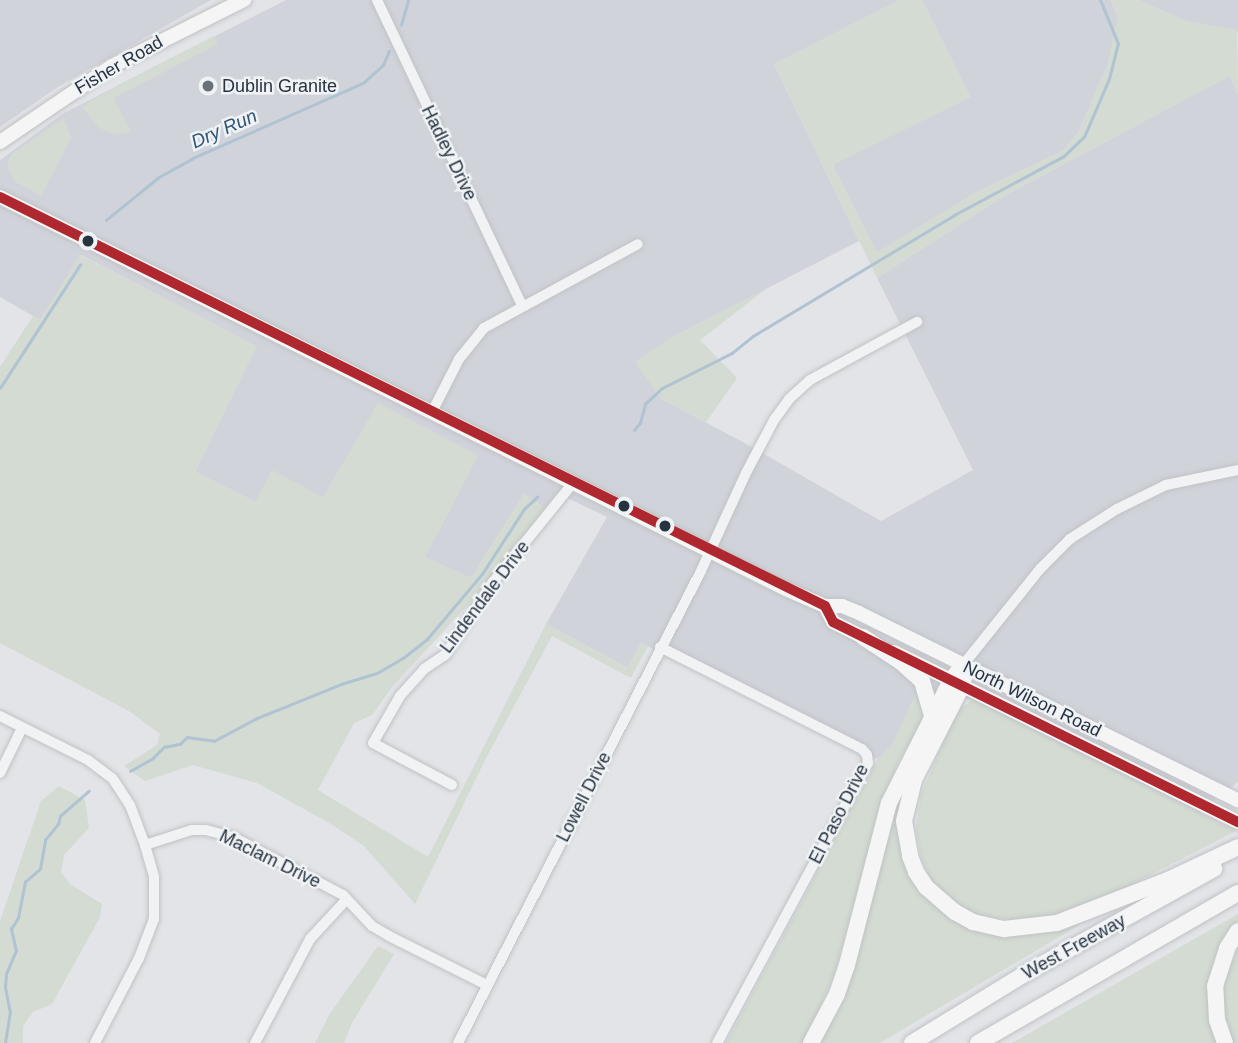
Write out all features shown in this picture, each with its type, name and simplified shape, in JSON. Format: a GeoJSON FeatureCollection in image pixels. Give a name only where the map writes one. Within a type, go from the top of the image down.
{"type":"FeatureCollection","features":[{"type":"Feature","properties":{"kind":"highway"},"geometry":{"type":"LineString","coordinates":[[863,637],[901,662],[922,681],[932,717]]}},
{"type":"Feature","properties":{"kind":"highway"},"geometry":{"type":"LineString","coordinates":[[963,665],[914,780],[904,821],[916,872],[926,887],[955,912],[973,922],[1004,929],[1057,923],[1168,880],[1238,847]]}},
{"type":"Feature","properties":{"kind":"highway"},"geometry":{"type":"LineString","coordinates":[[811,1043],[837,994],[889,803],[932,717],[956,683]]}},
{"type":"Feature","properties":{"kind":"highway","name":"West Freeway"},"geometry":{"type":"LineString","coordinates":[[912,1043],[1028,972],[1238,856]]}},
{"type":"Feature","properties":{"kind":"highway","name":"West Freeway"},"geometry":{"type":"LineString","coordinates":[[978,1043],[1238,892]]}},
{"type":"Feature","properties":{"kind":"highway"},"geometry":{"type":"LineString","coordinates":[[1225,1043],[1217,1020],[1215,986],[1227,948],[1238,931]]}},
{"type":"Feature","properties":{"kind":"main road","name":"Fisher Road"},"geometry":{"type":"LineString","coordinates":[[0,142],[112,66],[244,0]]}},
{"type":"Feature","properties":{"kind":"main road","name":"North Wilson Road"},"geometry":{"type":"LineString","coordinates":[[0,197],[711,551],[825,606],[842,606],[1238,800]]}},
{"type":"Feature","properties":{"kind":"main road","name":"North Wilson Road"},"geometry":{"type":"LineString","coordinates":[[825,606],[833,622],[1238,822]]}},
{"type":"Feature","properties":{"kind":"street","name":"Hadley Drive"},"geometry":{"type":"LineString","coordinates":[[377,0],[522,305]]}},
{"type":"Feature","properties":{"kind":"street"},"geometry":{"type":"LineString","coordinates":[[432,412],[459,359],[473,340],[493,322],[638,244]]}},
{"type":"Feature","properties":{"kind":"street","name":"Lowell Drive"},"geometry":{"type":"LineString","coordinates":[[458,1043],[711,551],[747,471],[789,399],[810,380],[917,321]]}},
{"type":"Feature","properties":{"kind":"street"},"geometry":{"type":"LineString","coordinates":[[963,665],[1040,569],[1070,540],[1117,509],[1166,485],[1238,470]]}},
{"type":"Feature","properties":{"kind":"street","name":"Lindendale Drive"},"geometry":{"type":"LineString","coordinates":[[452,785],[373,743],[400,696],[424,669],[445,655],[493,582],[573,483]]}},
{"type":"Feature","properties":{"kind":"street","name":"El Paso Drive"},"geometry":{"type":"LineString","coordinates":[[660,648],[863,748],[867,754],[868,763],[717,1043]]}},
{"type":"Feature","properties":{"kind":"street"},"geometry":{"type":"LineString","coordinates":[[0,716],[88,760],[113,779],[130,805],[145,845],[154,877],[154,919],[139,958],[95,1043]]}},
{"type":"Feature","properties":{"kind":"street"},"geometry":{"type":"LineString","coordinates":[[0,773],[23,728]]}},
{"type":"Feature","properties":{"kind":"street","name":"Maclam Drive"},"geometry":{"type":"LineString","coordinates":[[145,845],[192,830],[220,833],[320,881],[347,899],[373,926],[388,936],[487,985]]}},
{"type":"Feature","properties":{"kind":"street"},"geometry":{"type":"LineString","coordinates":[[255,1043],[310,939],[347,899]]}},
{"type":"Feature","properties":{"kind":"shaded area"},"geometry":{"type":"Polygon","coordinates":[[[0,0],[211,0],[58,87],[0,127],[0,0]]]}},
{"type":"Feature","properties":{"kind":"shaded area"},"geometry":{"type":"Polygon","coordinates":[[[286,0],[900,0],[774,64],[859,241],[667,340],[660,398],[881,521],[973,470],[877,278],[1004,196],[1229,76],[1238,93],[1238,782],[1199,812],[972,700],[919,688],[892,745],[878,759],[641,643],[628,668],[546,624],[607,517],[557,493],[545,508],[524,494],[471,578],[425,557],[478,455],[323,497],[255,502],[195,472],[256,346],[81,255],[40,320],[0,297],[0,160],[62,114],[286,0]]]}},
{"type":"Feature","properties":{"kind":"shaded area"},"geometry":{"type":"Polygon","coordinates":[[[900,0],[922,0],[970,97],[833,165],[877,252],[975,193],[1062,151],[1078,133],[1108,64],[1118,18],[1111,0],[1138,0],[1186,21],[1237,30],[1238,93],[1229,76],[1004,196],[877,278],[774,64],[900,0]]]}},
{"type":"Feature","properties":{"kind":"shaded area"},"geometry":{"type":"Polygon","coordinates":[[[922,0],[1111,0],[1118,18],[1108,64],[1078,133],[1062,151],[975,193],[877,253],[832,165],[970,97],[922,0]]]}},
{"type":"Feature","properties":{"kind":"shaded area"},"geometry":{"type":"Polygon","coordinates":[[[1138,0],[1238,0],[1238,32],[1186,21],[1138,0]]]}},
{"type":"Feature","properties":{"kind":"shaded area"},"geometry":{"type":"Polygon","coordinates":[[[214,36],[218,44],[114,98],[131,132],[114,134],[99,128],[82,107],[120,84],[214,36]]]}},
{"type":"Feature","properties":{"kind":"shaded area"},"geometry":{"type":"Polygon","coordinates":[[[64,118],[71,138],[41,196],[14,181],[7,165],[12,154],[64,118]]]}},
{"type":"Feature","properties":{"kind":"shaded area"},"geometry":{"type":"Polygon","coordinates":[[[80,255],[257,346],[195,472],[255,502],[272,470],[323,497],[378,403],[478,455],[425,557],[471,578],[524,494],[545,508],[477,595],[393,686],[372,715],[354,723],[318,790],[428,857],[546,624],[627,668],[641,643],[648,646],[631,678],[552,636],[486,758],[415,904],[364,846],[331,824],[257,783],[193,765],[145,781],[124,766],[157,745],[160,734],[129,711],[0,643],[0,367],[33,316],[41,319],[80,255]]]}},
{"type":"Feature","properties":{"kind":"shaded area"},"geometry":{"type":"Polygon","coordinates":[[[766,289],[700,340],[737,378],[706,422],[660,398],[635,362],[667,340],[766,289]]]}},
{"type":"Feature","properties":{"kind":"shaded area"},"geometry":{"type":"Polygon","coordinates":[[[918,688],[924,707],[922,724],[898,762],[881,807],[835,972],[809,1033],[802,1043],[726,1043],[878,759],[892,745],[918,688]]]}},
{"type":"Feature","properties":{"kind":"shaded area"},"geometry":{"type":"Polygon","coordinates":[[[972,700],[1236,831],[1123,889],[1058,915],[1019,922],[974,914],[947,897],[931,881],[921,856],[916,829],[921,794],[959,710],[972,700]]]}},
{"type":"Feature","properties":{"kind":"shaded area"},"geometry":{"type":"Polygon","coordinates":[[[59,786],[85,800],[89,828],[64,855],[61,872],[70,884],[102,904],[100,917],[52,1004],[33,1012],[23,1026],[23,1043],[0,1043],[0,921],[41,801],[59,786]]]}},
{"type":"Feature","properties":{"kind":"shaded area"},"geometry":{"type":"Polygon","coordinates":[[[896,802],[900,804],[917,888],[953,920],[981,933],[1004,937],[1034,935],[1086,921],[880,1043],[817,1043],[896,802]]]}},
{"type":"Feature","properties":{"kind":"shaded area"},"geometry":{"type":"Polygon","coordinates":[[[1238,914],[1238,922],[1217,953],[1207,992],[1209,1014],[1217,1043],[1012,1043],[1238,914]]]}},
{"type":"Feature","properties":{"kind":"shaded area"},"geometry":{"type":"Polygon","coordinates":[[[378,946],[394,954],[352,1023],[344,1043],[315,1043],[329,1015],[378,946]]]}},
{"type":"Feature","properties":{"kind":"shaded area"},"geometry":{"type":"Polygon","coordinates":[[[1238,947],[1238,1043],[1233,1043],[1226,1026],[1222,999],[1225,981],[1238,947]]]}},
{"type":"Feature","properties":{"kind":"waterway","name":"Dry Run"},"geometry":{"type":"LineString","coordinates":[[401,25],[408,0]]}},
{"type":"Feature","properties":{"kind":"waterway"},"geometry":{"type":"LineString","coordinates":[[634,430],[640,423],[645,404],[662,388],[732,353],[753,336],[954,215],[1064,156],[1084,137],[1109,79],[1118,44],[1100,0]]}},
{"type":"Feature","properties":{"kind":"waterway","name":"Dry Run"},"geometry":{"type":"LineString","coordinates":[[106,220],[159,177],[193,158],[363,83],[383,65],[389,51]]}},
{"type":"Feature","properties":{"kind":"waterway","name":"Dry Run"},"geometry":{"type":"LineString","coordinates":[[0,388],[80,265]]}},
{"type":"Feature","properties":{"kind":"waterway"},"geometry":{"type":"LineString","coordinates":[[130,771],[153,758],[164,747],[180,744],[187,737],[214,741],[255,719],[341,684],[377,673],[403,658],[427,639],[482,574],[524,509],[537,497]]}},
{"type":"Feature","properties":{"kind":"waterway"},"geometry":{"type":"LineString","coordinates":[[5,1043],[10,1013],[5,988],[6,974],[16,951],[11,929],[18,918],[25,882],[40,869],[45,840],[58,824],[60,816],[89,791]]}},
{"type":"Feature","properties":{"kind":"transit line"},"geometry":{"type":"LineString","coordinates":[[0,197],[825,606],[833,622],[1238,822]]}},
{"type":"Feature","properties":{"kind":"place","name":"Dublin Granite"},"geometry":{"type":"Point","coordinates":[208,86]}}]}
